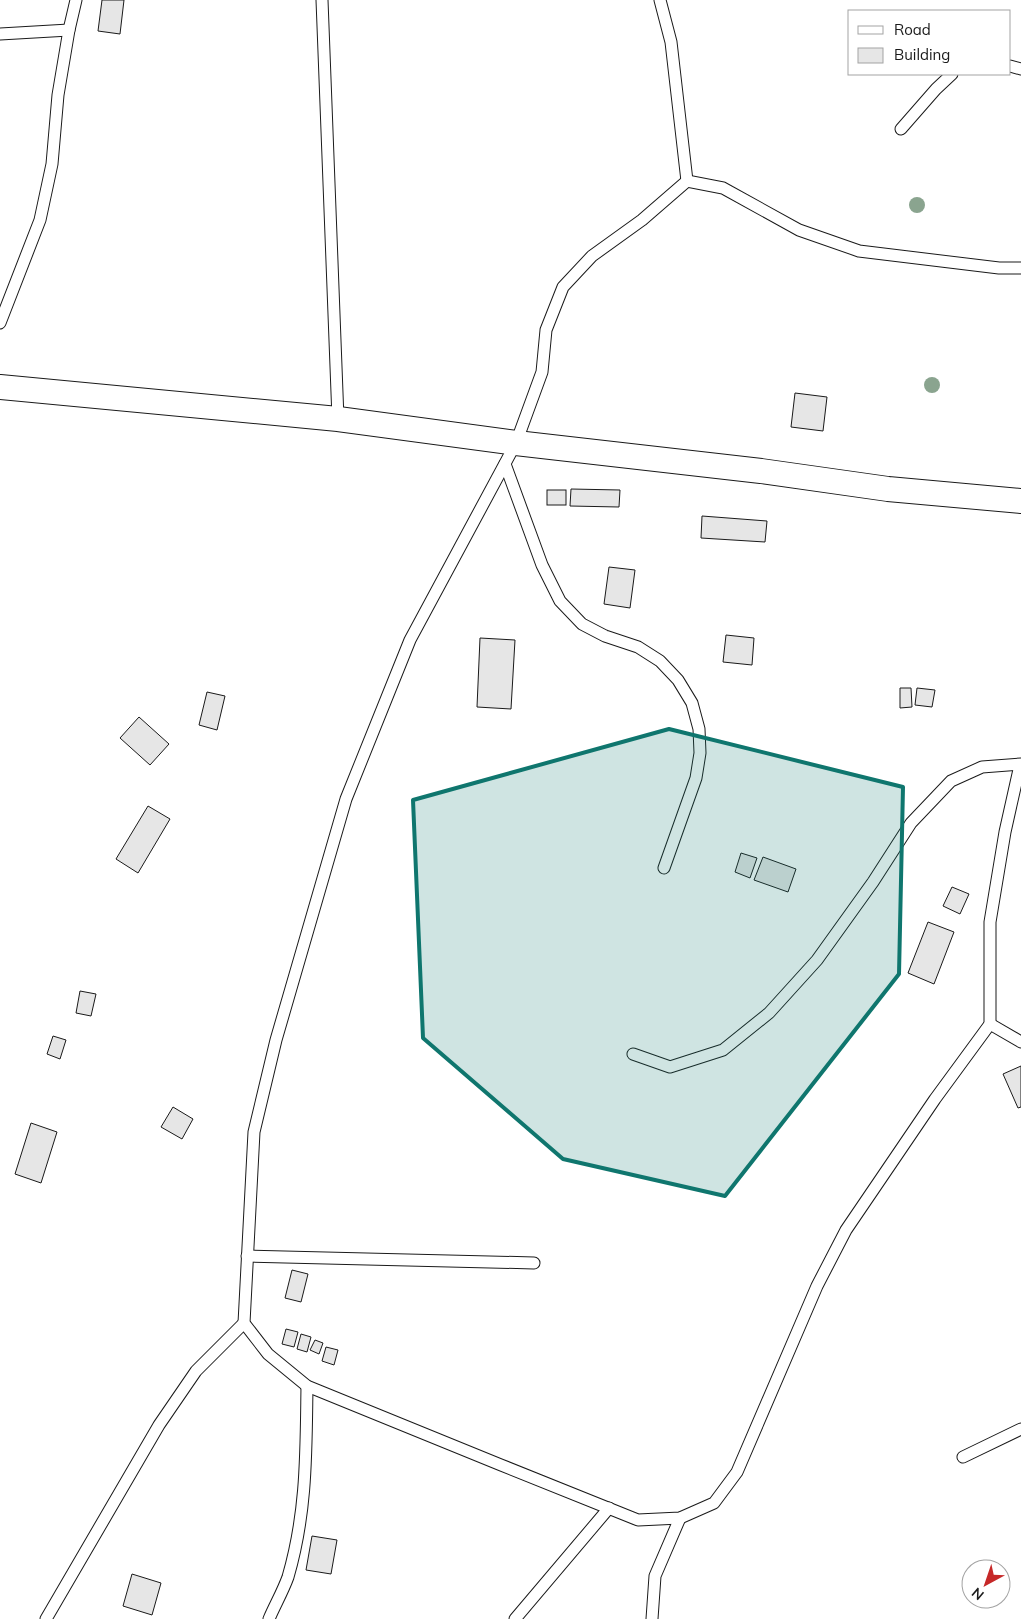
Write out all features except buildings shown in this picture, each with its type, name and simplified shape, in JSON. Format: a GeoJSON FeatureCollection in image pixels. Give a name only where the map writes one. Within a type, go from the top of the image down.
{"type":"FeatureCollection","features":[{"type":"Feature","properties":{"kind":"street"},"geometry":{"type":"LineString","coordinates":[[0,387],[338,419],[516,443],[761,471],[888,489],[1021,501]]}},
{"type":"Feature","properties":{"kind":"lane"},"geometry":{"type":"LineString","coordinates":[[0,324],[40,220],[52,164],[58,95],[76,0]]}},
{"type":"Feature","properties":{"kind":"lane"},"geometry":{"type":"LineString","coordinates":[[322,0],[338,419]]}},
{"type":"Feature","properties":{"kind":"lane"},"geometry":{"type":"LineString","coordinates":[[660,0],[672,42],[687,181]]}},
{"type":"Feature","properties":{"kind":"lane"},"geometry":{"type":"LineString","coordinates":[[0,34],[69,30]]}},
{"type":"Feature","properties":{"kind":"lane"},"geometry":{"type":"LineString","coordinates":[[901,129],[951,75]]}},
{"type":"Feature","properties":{"kind":"lane"},"geometry":{"type":"LineString","coordinates":[[687,181],[723,188],[798,230],[859,251],[999,268],[1021,268]]}},
{"type":"Feature","properties":{"kind":"lane"},"geometry":{"type":"LineString","coordinates":[[633,1054],[670,1067],[723,1050],[768,1013],[817,960],[873,882],[911,823],[951,781],[982,767],[1020,764],[1005,832],[990,922],[990,1024],[846,1230],[817,1286],[737,1472],[714,1503],[680,1518],[638,1520],[500,1466],[308,1386],[268,1354],[244,1323],[254,1132],[276,1040],[346,799],[410,640],[516,443],[542,372],[546,330],[562,287],[592,256],[642,220],[687,181]]}},
{"type":"Feature","properties":{"kind":"lane"},"geometry":{"type":"LineString","coordinates":[[505,464],[542,566],[560,601],[582,624],[605,636],[638,647],[660,661],[678,680],[692,703],[699,729],[700,753],[696,778],[664,868]]}},
{"type":"Feature","properties":{"kind":"lane"},"geometry":{"type":"LineString","coordinates":[[990,1024],[1021,1042]]}},
{"type":"Feature","properties":{"kind":"lane"},"geometry":{"type":"LineString","coordinates":[[247,1256],[534,1263]]}},
{"type":"Feature","properties":{"kind":"lane"},"geometry":{"type":"LineString","coordinates":[[46,1619],[159,1425],[196,1371],[244,1323]]}},
{"type":"Feature","properties":{"kind":"lane"},"geometry":{"type":"LineString","coordinates":[[269,1619],[287,1579],[300,1528],[306,1477],[308,1386]]}},
{"type":"Feature","properties":{"kind":"lane"},"geometry":{"type":"LineString","coordinates":[[963,1457],[1021,1429]]}},
{"type":"Feature","properties":{"kind":"lane"},"geometry":{"type":"LineString","coordinates":[[515,1619],[609,1508]]}},
{"type":"Feature","properties":{"kind":"lane"},"geometry":{"type":"LineString","coordinates":[[652,1619],[655,1576],[680,1518]]}},
{"type":"Feature","properties":{"kind":"highlighted area"},"geometry":{"type":"Polygon","coordinates":[[[669,729],[903,787],[899,974],[725,1196],[563,1159],[423,1038],[413,800],[669,729]]]}}]}
